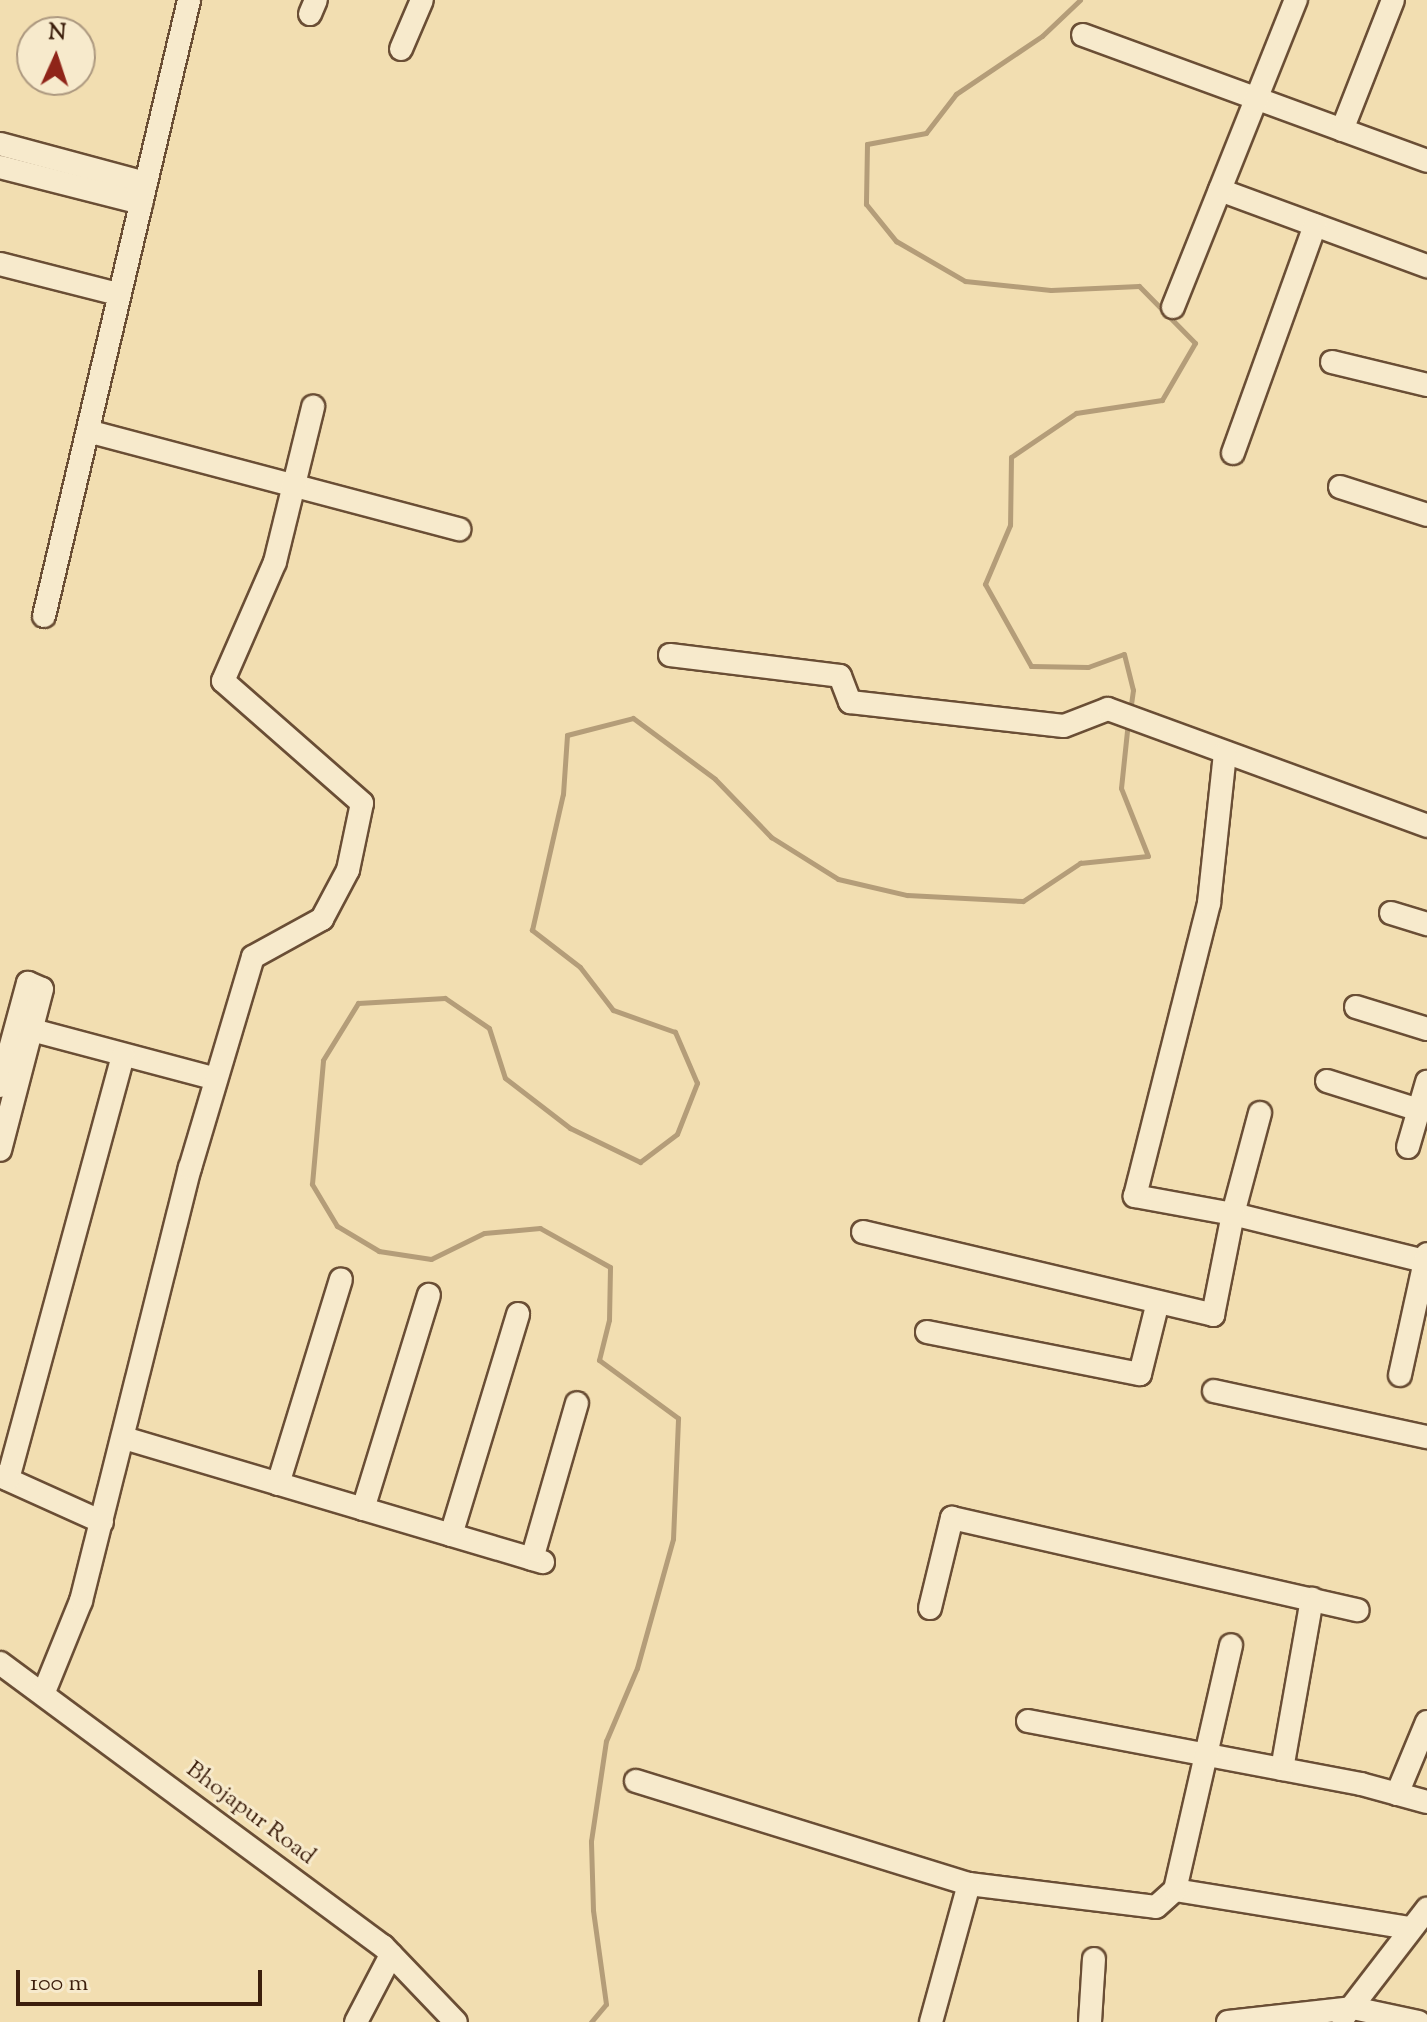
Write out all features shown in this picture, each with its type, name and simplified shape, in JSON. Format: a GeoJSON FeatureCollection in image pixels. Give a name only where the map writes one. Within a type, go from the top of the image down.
{"type":"FeatureCollection","features":[{"type":"Feature","properties":{"kind":"street"},"geometry":{"type":"LineString","coordinates":[[44,616],[91,432],[118,294],[189,0]]}},
{"type":"Feature","properties":{"kind":"street"},"geometry":{"type":"LineString","coordinates":[[401,49],[422,0]]}},
{"type":"Feature","properties":{"kind":"street"},"geometry":{"type":"LineString","coordinates":[[1173,307],[1296,0]]}},
{"type":"Feature","properties":{"kind":"street"},"geometry":{"type":"LineString","coordinates":[[1342,130],[1393,0]]}},
{"type":"Feature","properties":{"kind":"street"},"geometry":{"type":"LineString","coordinates":[[1083,35],[1427,161]]}},
{"type":"Feature","properties":{"kind":"street"},"geometry":{"type":"LineString","coordinates":[[0,144],[144,193]]}},
{"type":"Feature","properties":{"kind":"street"},"geometry":{"type":"LineString","coordinates":[[0,167],[144,193]]}},
{"type":"Feature","properties":{"kind":"street"},"geometry":{"type":"LineString","coordinates":[[1220,190],[1427,266]]}},
{"type":"Feature","properties":{"kind":"street"},"geometry":{"type":"LineString","coordinates":[[1233,453],[1315,225]]}},
{"type":"Feature","properties":{"kind":"street"},"geometry":{"type":"LineString","coordinates":[[0,264],[118,294]]}},
{"type":"Feature","properties":{"kind":"street"},"geometry":{"type":"LineString","coordinates":[[1332,362],[1427,385]]}},
{"type":"Feature","properties":{"kind":"street"},"geometry":{"type":"LineString","coordinates":[[44,1692],[81,1601],[216,1079],[253,957],[322,919],[348,870],[362,803],[223,681],[275,562],[313,407]]}},
{"type":"Feature","properties":{"kind":"street"},"geometry":{"type":"LineString","coordinates":[[91,432],[459,529]]}},
{"type":"Feature","properties":{"kind":"street"},"geometry":{"type":"LineString","coordinates":[[1340,487],[1425,508]]}},
{"type":"Feature","properties":{"kind":"street"},"geometry":{"type":"LineString","coordinates":[[670,655],[840,676],[850,702],[1064,726],[1108,709],[1427,826]]}},
{"type":"Feature","properties":{"kind":"street"},"geometry":{"type":"LineString","coordinates":[[1225,753],[1209,903],[1135,1196],[1233,1214],[1426,1257],[1400,1375]]}},
{"type":"Feature","properties":{"kind":"street"},"geometry":{"type":"LineString","coordinates":[[1391,913],[1427,924]]}},
{"type":"Feature","properties":{"kind":"street"},"geometry":{"type":"LineString","coordinates":[[1356,1007],[1427,1029]]}},
{"type":"Feature","properties":{"kind":"street"},"geometry":{"type":"LineString","coordinates":[[24,1028],[216,1079]]}},
{"type":"Feature","properties":{"kind":"street"},"geometry":{"type":"LineString","coordinates":[[0,1086],[24,1028]]}},
{"type":"Feature","properties":{"kind":"street"},"geometry":{"type":"LineString","coordinates":[[0,1150],[24,1028]]}},
{"type":"Feature","properties":{"kind":"street"},"geometry":{"type":"LineString","coordinates":[[102,1522],[4,1478],[123,1055]]}},
{"type":"Feature","properties":{"kind":"street"},"geometry":{"type":"LineString","coordinates":[[1327,1081],[1419,1110]]}},
{"type":"Feature","properties":{"kind":"street"},"geometry":{"type":"LineString","coordinates":[[1408,1147],[1427,1082]]}},
{"type":"Feature","properties":{"kind":"street"},"geometry":{"type":"LineString","coordinates":[[863,1232],[1213,1315],[1233,1214],[1260,1113]]}},
{"type":"Feature","properties":{"kind":"street"},"geometry":{"type":"LineString","coordinates":[[278,1484],[341,1279]]}},
{"type":"Feature","properties":{"kind":"street"},"geometry":{"type":"LineString","coordinates":[[363,1509],[429,1295]]}},
{"type":"Feature","properties":{"kind":"street"},"geometry":{"type":"LineString","coordinates":[[927,1332],[1140,1374],[1158,1302]]}},
{"type":"Feature","properties":{"kind":"street"},"geometry":{"type":"LineString","coordinates":[[451,1535],[518,1314]]}},
{"type":"Feature","properties":{"kind":"street"},"geometry":{"type":"LineString","coordinates":[[1214,1391],[1427,1437]]}},
{"type":"Feature","properties":{"kind":"street"},"geometry":{"type":"LineString","coordinates":[[124,1438],[538,1561],[577,1403]]}},
{"type":"Feature","properties":{"kind":"street"},"geometry":{"type":"LineString","coordinates":[[930,1608],[952,1518],[1358,1610]]}},
{"type":"Feature","properties":{"kind":"street"},"geometry":{"type":"LineString","coordinates":[[1282,1769],[1312,1599]]}},
{"type":"Feature","properties":{"kind":"street"},"geometry":{"type":"LineString","coordinates":[[636,1781],[969,1884],[1156,1907],[1175,1890],[1231,1645]]}},
{"type":"Feature","properties":{"kind":"street","name":"Bhojapur Road"},"geometry":{"type":"LineString","coordinates":[[0,1663],[44,1692],[391,1955],[456,2022]]}},
{"type":"Feature","properties":{"kind":"street"},"geometry":{"type":"LineString","coordinates":[[1028,1721],[1282,1769],[1427,1802]]}},
{"type":"Feature","properties":{"kind":"street"},"geometry":{"type":"LineString","coordinates":[[1397,1794],[1427,1722]]}},
{"type":"Feature","properties":{"kind":"street"},"geometry":{"type":"LineString","coordinates":[[931,2022],[969,1884]]}},
{"type":"Feature","properties":{"kind":"street"},"geometry":{"type":"LineString","coordinates":[[1175,1890],[1410,1928]]}},
{"type":"Feature","properties":{"kind":"street"},"geometry":{"type":"LineString","coordinates":[[1345,2015],[1427,1909]]}},
{"type":"Feature","properties":{"kind":"street"},"geometry":{"type":"LineString","coordinates":[[356,2022],[391,1955]]}},
{"type":"Feature","properties":{"kind":"street"},"geometry":{"type":"LineString","coordinates":[[1090,2022],[1094,1959]]}},
{"type":"Feature","properties":{"kind":"street"},"geometry":{"type":"LineString","coordinates":[[1228,2022],[1345,2015],[1419,2022]]}},
{"type":"Feature","properties":{"kind":"waterway"},"geometry":{"type":"LineString","coordinates":[[1080,0],[1042,36],[956,94],[926,133],[867,144],[866,204],[896,241],[965,281],[1051,290],[1139,286],[1195,343],[1162,400],[1076,413],[1011,457],[1010,525],[985,584],[1031,666],[1088,667],[1124,654],[1133,690],[1130,711]]}},
{"type":"Feature","properties":{"kind":"waterway"},"geometry":{"type":"LineString","coordinates":[[591,2022],[606,2004],[593,1910],[591,1841],[606,1741],[637,1668],[673,1539],[678,1418],[599,1360],[609,1320],[610,1267],[540,1228],[484,1233],[431,1259],[379,1251],[337,1226],[312,1184],[323,1060],[358,1003],[445,998],[489,1028],[505,1078],[570,1128],[640,1162],[677,1134],[697,1083],[675,1032],[613,1010],[580,967],[532,930],[563,794],[567,735],[633,718],[715,779],[771,837],[838,879],[907,895],[1023,901],[1080,863],[1148,856],[1121,788],[1128,721]]}}]}
